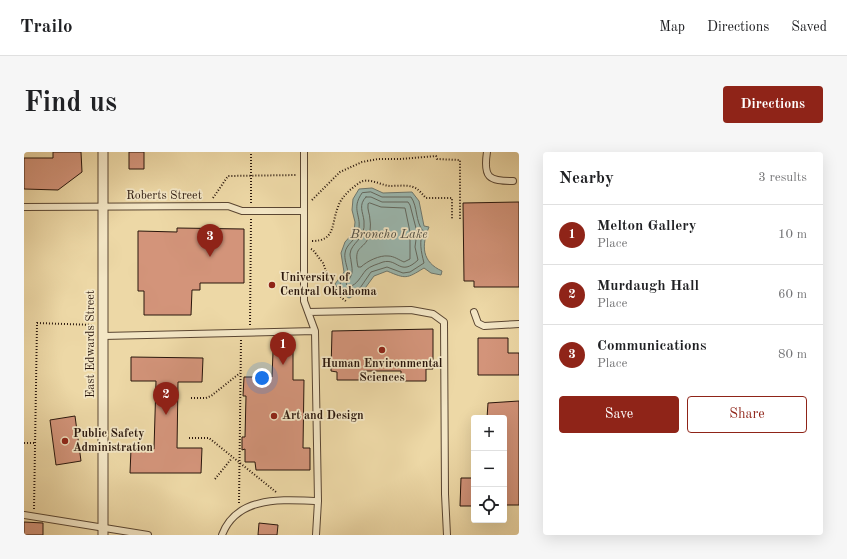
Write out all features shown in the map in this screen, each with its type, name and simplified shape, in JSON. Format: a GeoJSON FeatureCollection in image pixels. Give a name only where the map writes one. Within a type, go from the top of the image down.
{"type":"FeatureCollection","features":[{"type":"Feature","properties":{"kind":"street","name":"East Edwards Street"},"geometry":{"type":"LineString","coordinates":[[103,152],[103,532]]}},
{"type":"Feature","properties":{"kind":"lane"},"geometry":{"type":"LineString","coordinates":[[304,152],[304,300],[315,331],[318,501],[316,535]]}},
{"type":"Feature","properties":{"kind":"lane"},"geometry":{"type":"LineString","coordinates":[[487,152],[485,169],[489,176],[498,181],[513,181]]}},
{"type":"Feature","properties":{"kind":"lane","name":"Roberts Street"},"geometry":{"type":"LineString","coordinates":[[24,207],[228,206],[242,211],[304,211]]}},
{"type":"Feature","properties":{"kind":"lane"},"geometry":{"type":"LineString","coordinates":[[308,312],[411,310],[432,314],[444,322],[445,494],[447,535]]}},
{"type":"Feature","properties":{"kind":"lane"},"geometry":{"type":"LineString","coordinates":[[474,312],[478,322],[484,326],[519,324]]}},
{"type":"Feature","properties":{"kind":"lane"},"geometry":{"type":"LineString","coordinates":[[103,336],[315,331]]}},
{"type":"Feature","properties":{"kind":"lane"},"geometry":{"type":"LineString","coordinates":[[222,535],[224,529],[234,516],[257,503],[287,500],[318,501]]}},
{"type":"Feature","properties":{"kind":"lane"},"geometry":{"type":"LineString","coordinates":[[24,515],[103,532],[148,535]]}},
{"type":"Feature","properties":{"kind":"path"},"geometry":{"type":"LineString","coordinates":[[250,332],[251,152]]}},
{"type":"Feature","properties":{"kind":"path"},"geometry":{"type":"LineString","coordinates":[[304,204],[310,202],[340,172],[362,162],[378,159],[436,156],[438,159],[460,160],[460,219]]}},
{"type":"Feature","properties":{"kind":"path"},"geometry":{"type":"LineString","coordinates":[[207,207],[228,176],[304,175]]}},
{"type":"Feature","properties":{"kind":"path"},"geometry":{"type":"LineString","coordinates":[[304,245],[325,239],[329,235],[333,228],[338,207],[342,198],[355,185],[363,181],[412,187],[417,189],[426,198],[452,198],[452,219]]}},
{"type":"Feature","properties":{"kind":"path"},"geometry":{"type":"LineString","coordinates":[[304,245],[313,250],[323,263],[337,294],[348,303],[348,311]]}},
{"type":"Feature","properties":{"kind":"path"},"geometry":{"type":"LineString","coordinates":[[34,516],[37,323],[103,325]]}},
{"type":"Feature","properties":{"kind":"path"},"geometry":{"type":"LineString","coordinates":[[239,512],[241,332]]}},
{"type":"Feature","properties":{"kind":"path"},"geometry":{"type":"LineString","coordinates":[[191,398],[206,398],[211,396],[240,374]]}},
{"type":"Feature","properties":{"kind":"path"},"geometry":{"type":"LineString","coordinates":[[189,438],[209,438],[232,458],[287,500]]}},
{"type":"Feature","properties":{"kind":"path"},"geometry":{"type":"LineString","coordinates":[[24,443],[35,443]]}},
{"type":"Feature","properties":{"kind":"path"},"geometry":{"type":"LineString","coordinates":[[215,479],[232,458]]}},
{"type":"Feature","properties":{"kind":"water","name":"Broncho Lake"},"geometry":{"type":"Polygon","coordinates":[[[372,188],[383,193],[412,192],[419,201],[424,226],[429,227],[426,234],[424,247],[425,253],[430,263],[442,271],[441,275],[431,273],[424,268],[406,277],[387,271],[374,276],[363,291],[349,298],[340,293],[335,284],[344,272],[341,253],[345,242],[354,232],[355,222],[352,210],[353,199],[359,189],[372,188]]]}},
{"type":"Feature","properties":{"kind":"building"},"geometry":{"type":"Polygon","coordinates":[[[53,152],[81,152],[82,172],[58,190],[24,189],[24,158],[53,158],[53,152]]]}},
{"type":"Feature","properties":{"kind":"building"},"geometry":{"type":"Polygon","coordinates":[[[129,152],[144,152],[144,169],[129,169],[129,152]]]}},
{"type":"Feature","properties":{"kind":"building"},"geometry":{"type":"Polygon","coordinates":[[[519,202],[519,287],[474,287],[474,281],[464,281],[463,203],[519,202]]]}},
{"type":"Feature","properties":{"kind":"building"},"geometry":{"type":"Polygon","coordinates":[[[177,228],[244,229],[244,283],[200,283],[200,290],[192,290],[191,315],[144,315],[144,291],[138,291],[138,231],[177,232],[177,228]]]}},
{"type":"Feature","properties":{"kind":"building","name":"Human Environmental Sciences"},"geometry":{"type":"Polygon","coordinates":[[[433,329],[433,369],[426,369],[426,381],[401,381],[401,371],[363,371],[363,380],[337,380],[337,372],[331,371],[332,331],[433,329]]]}},
{"type":"Feature","properties":{"kind":"building"},"geometry":{"type":"Polygon","coordinates":[[[478,338],[508,338],[508,353],[519,353],[519,375],[478,375],[478,338]]]}},
{"type":"Feature","properties":{"kind":"building","name":"Art and Design"},"geometry":{"type":"Polygon","coordinates":[[[273,352],[293,352],[293,380],[304,380],[303,448],[310,448],[310,470],[256,470],[255,462],[245,462],[245,449],[242,450],[242,437],[245,437],[246,396],[243,396],[244,377],[272,377],[273,352]]]}},
{"type":"Feature","properties":{"kind":"building"},"geometry":{"type":"Polygon","coordinates":[[[131,357],[203,358],[202,382],[178,382],[177,448],[202,448],[201,473],[130,473],[131,449],[154,449],[156,381],[131,381],[131,357]]]}},
{"type":"Feature","properties":{"kind":"building"},"geometry":{"type":"Polygon","coordinates":[[[519,401],[519,505],[507,505],[507,415],[487,415],[488,403],[519,401]]]}},
{"type":"Feature","properties":{"kind":"building","name":"Public Safety Administration"},"geometry":{"type":"Polygon","coordinates":[[[75,416],[81,461],[56,465],[50,420],[75,416]]]}},
{"type":"Feature","properties":{"kind":"building"},"geometry":{"type":"Polygon","coordinates":[[[461,478],[471,478],[471,506],[460,506],[461,478]]]}},
{"type":"Feature","properties":{"kind":"building"},"geometry":{"type":"Polygon","coordinates":[[[24,522],[43,523],[43,535],[24,535],[24,522]]]}},
{"type":"Feature","properties":{"kind":"building"},"geometry":{"type":"Polygon","coordinates":[[[259,523],[278,525],[277,535],[258,535],[259,523]]]}},
{"type":"Feature","properties":{"kind":"place","name":"Communications"},"geometry":{"type":"Point","coordinates":[210,257]}},
{"type":"Feature","properties":{"kind":"place","name":"University of Central Oklahoma"},"geometry":{"type":"Point","coordinates":[272,285]}},
{"type":"Feature","properties":{"kind":"place","name":"Human Environmental Sciences"},"geometry":{"type":"Point","coordinates":[382,350]}},
{"type":"Feature","properties":{"kind":"place","name":"Melton Gallery"},"geometry":{"type":"Point","coordinates":[283,365]}},
{"type":"Feature","properties":{"kind":"place","name":"Murdaugh Hall"},"geometry":{"type":"Point","coordinates":[166,415]}},
{"type":"Feature","properties":{"kind":"place","name":"Art and Design"},"geometry":{"type":"Point","coordinates":[274,416]}},
{"type":"Feature","properties":{"kind":"place","name":"Public Safety Administration"},"geometry":{"type":"Point","coordinates":[65,441]}}]}
